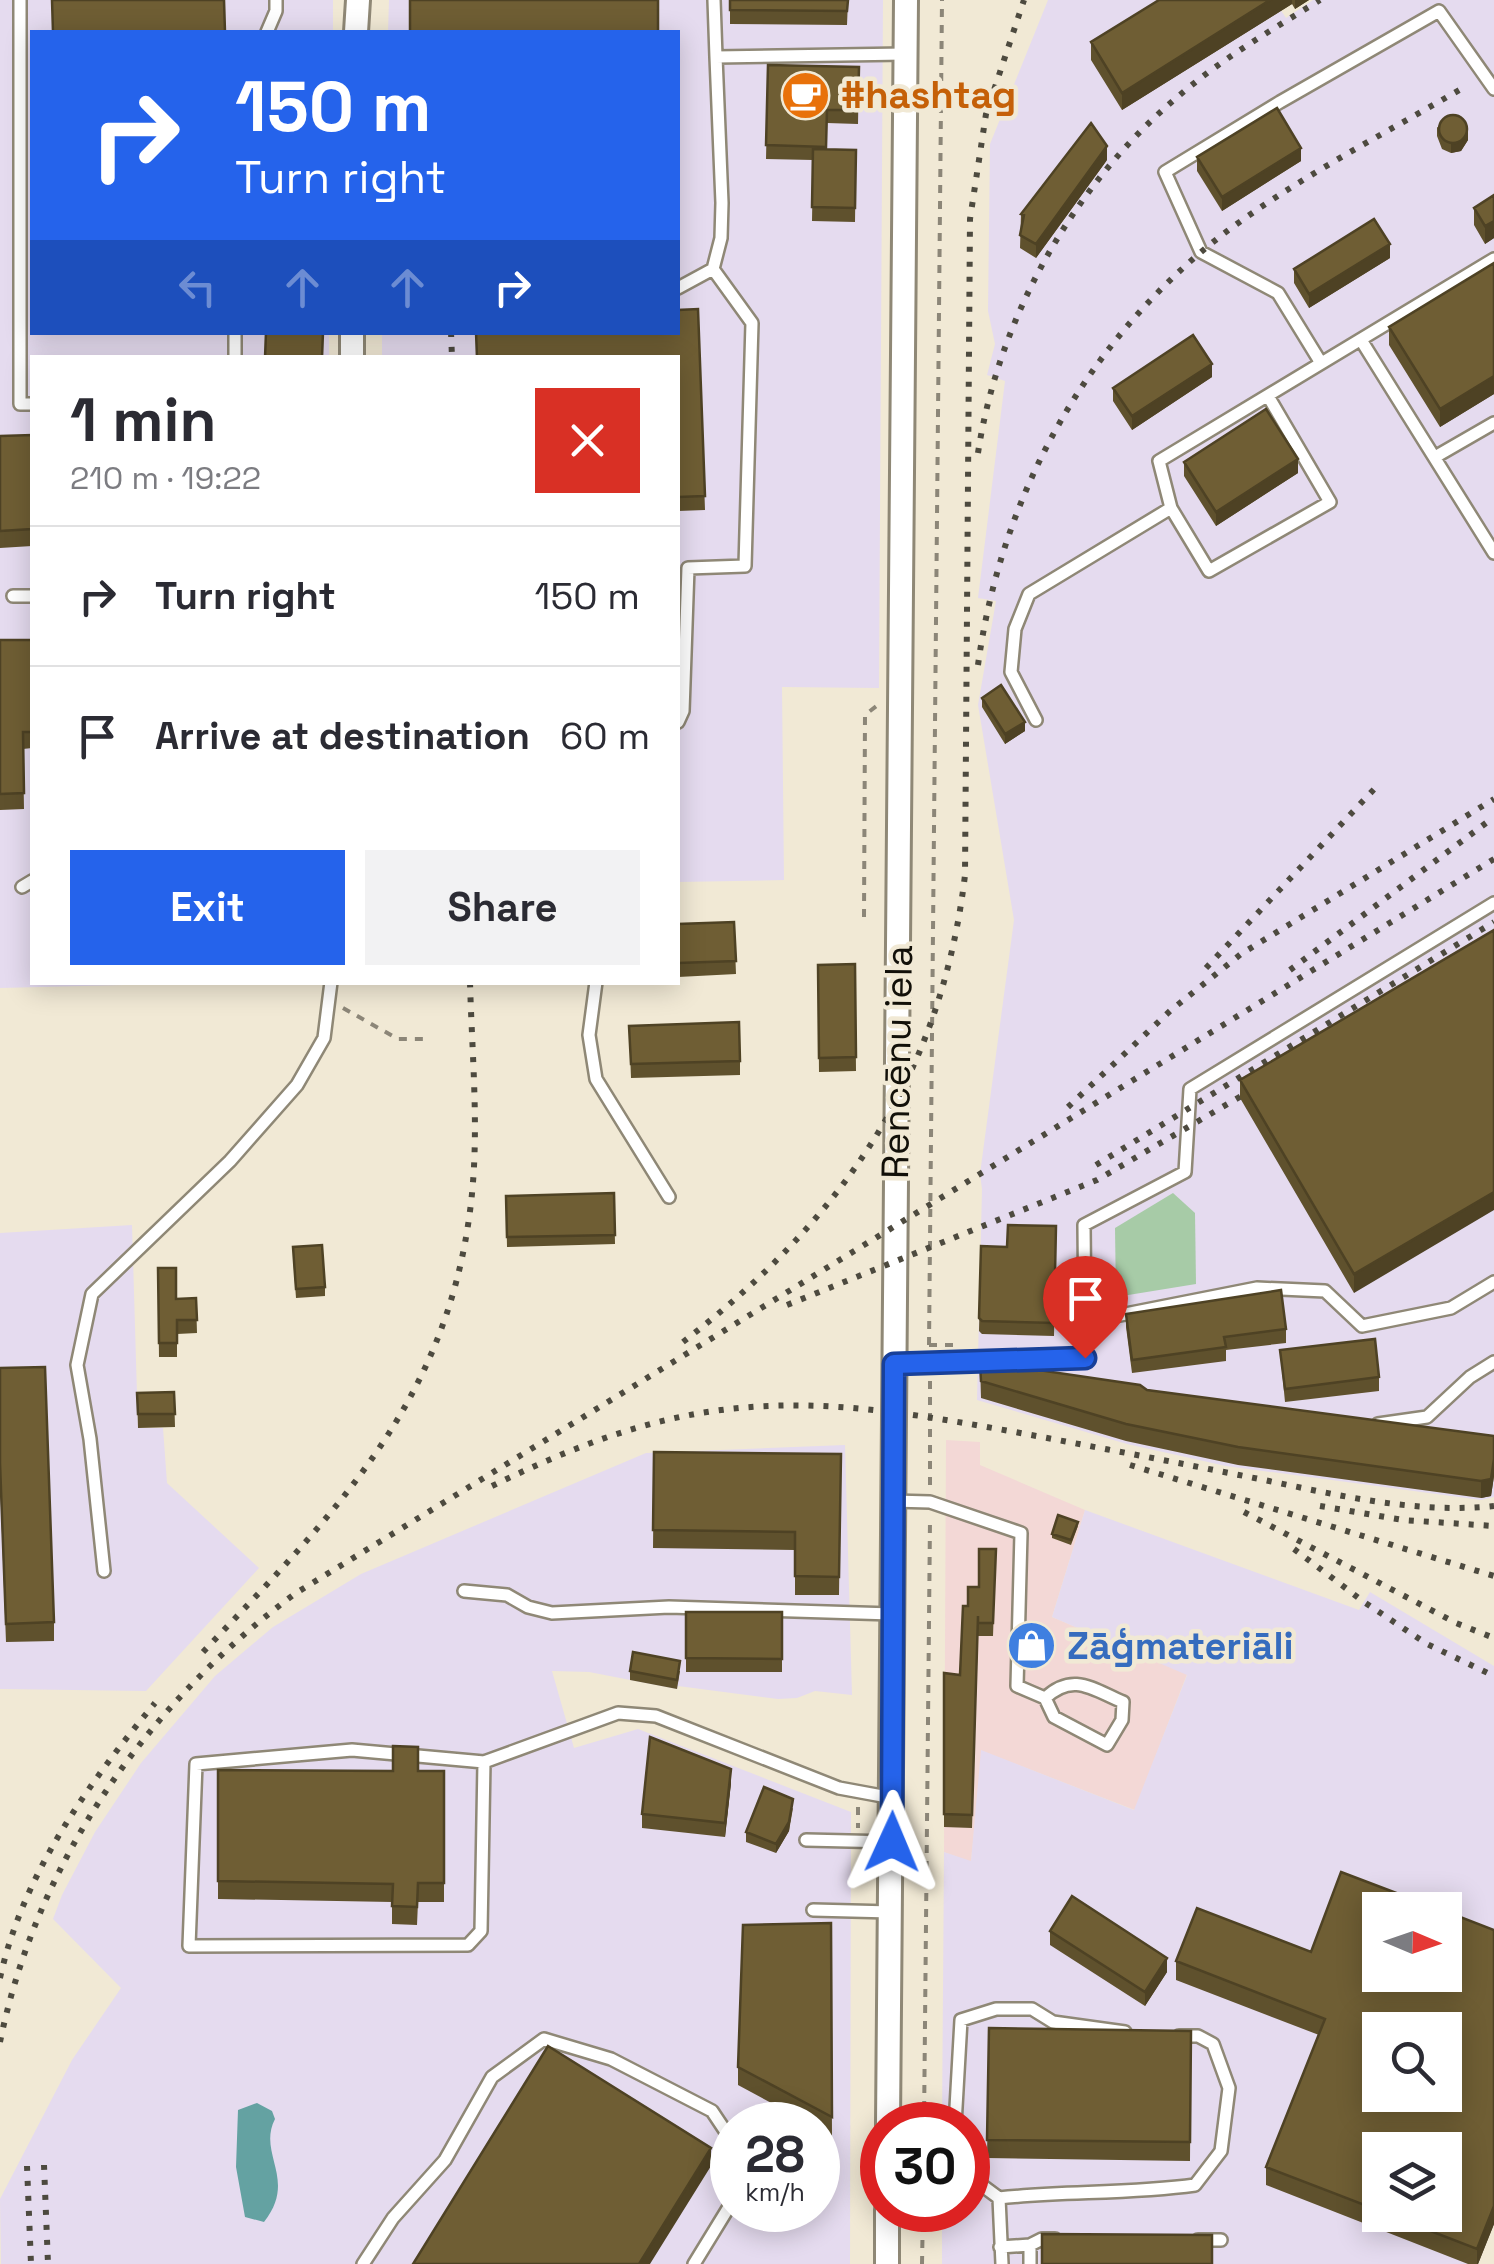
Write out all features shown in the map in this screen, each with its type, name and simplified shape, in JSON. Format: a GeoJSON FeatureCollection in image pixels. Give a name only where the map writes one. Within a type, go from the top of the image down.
{"type":"FeatureCollection","features":[{"type":"Feature","properties":{"kind":"street"},"geometry":{"type":"LineString","coordinates":[[356,30],[358,0]]}},
{"type":"Feature","properties":{"kind":"street","name":"Rencēnu iela"},"geometry":{"type":"LineString","coordinates":[[888,2102],[906,0]]}},
{"type":"Feature","properties":{"kind":"street"},"geometry":{"type":"LineString","coordinates":[[886,2264],[887,2232]]}},
{"type":"Feature","properties":{"kind":"lane"},"geometry":{"type":"LineString","coordinates":[[20,0],[20,404],[30,404]]}},
{"type":"Feature","properties":{"kind":"lane"},"geometry":{"type":"LineString","coordinates":[[268,30],[276,0]]}},
{"type":"Feature","properties":{"kind":"lane"},"geometry":{"type":"LineString","coordinates":[[680,287],[713,269],[721,238],[714,0]]}},
{"type":"Feature","properties":{"kind":"lane"},"geometry":{"type":"LineString","coordinates":[[1321,363],[1278,293],[1202,252],[1166,172],[1439,11],[1494,89]]}},
{"type":"Feature","properties":{"kind":"lane"},"geometry":{"type":"LineString","coordinates":[[716,57],[906,54]]}},
{"type":"Feature","properties":{"kind":"lane"},"geometry":{"type":"LineString","coordinates":[[1268,396],[1330,502],[1210,571],[1171,508],[1159,461],[1494,259]]}},
{"type":"Feature","properties":{"kind":"lane"},"geometry":{"type":"LineString","coordinates":[[680,718],[688,568],[746,566],[752,323],[713,269]]}},
{"type":"Feature","properties":{"kind":"lane"},"geometry":{"type":"LineString","coordinates":[[1361,340],[1494,553]]}},
{"type":"Feature","properties":{"kind":"lane"},"geometry":{"type":"LineString","coordinates":[[1434,458],[1494,423]]}},
{"type":"Feature","properties":{"kind":"lane"},"geometry":{"type":"LineString","coordinates":[[1036,720],[1011,672],[1015,629],[1029,594],[1171,508]]}},
{"type":"Feature","properties":{"kind":"lane"},"geometry":{"type":"LineString","coordinates":[[13,596],[30,596]]}},
{"type":"Feature","properties":{"kind":"lane"},"geometry":{"type":"LineString","coordinates":[[894,1364],[1085,1358],[1084,1225],[1185,1172],[1190,1089],[1494,903]]}},
{"type":"Feature","properties":{"kind":"lane"},"geometry":{"type":"LineString","coordinates":[[104,1571],[78,1365],[92,1294],[230,1161],[297,1085],[324,1038],[330,985]]}},
{"type":"Feature","properties":{"kind":"lane"},"geometry":{"type":"LineString","coordinates":[[596,985],[589,1035],[596,1079],[669,1197]]}},
{"type":"Feature","properties":{"kind":"lane"},"geometry":{"type":"LineString","coordinates":[[1085,1322],[1257,1288],[1326,1291],[1362,1326],[1451,1308],[1494,1282]]}},
{"type":"Feature","properties":{"kind":"lane"},"geometry":{"type":"LineString","coordinates":[[1364,1426],[1427,1416],[1470,1377],[1494,1362]]}},
{"type":"Feature","properties":{"kind":"lane"},"geometry":{"type":"LineString","coordinates":[[893,1501],[930,1502],[1021,1533],[1017,1686],[1045,1698],[1054,1717],[1107,1745],[1122,1720],[1123,1702],[1080,1683],[1058,1686],[1045,1698]]}},
{"type":"Feature","properties":{"kind":"lane"},"geometry":{"type":"LineString","coordinates":[[464,1591],[507,1595],[528,1607],[552,1612],[669,1607],[892,1614]]}},
{"type":"Feature","properties":{"kind":"lane"},"geometry":{"type":"LineString","coordinates":[[484,1762],[481,1931],[468,1945],[188,1946],[196,1764],[352,1750],[484,1762],[618,1713],[656,1716],[839,1788],[893,1798]]}},
{"type":"Feature","properties":{"kind":"lane"},"geometry":{"type":"LineString","coordinates":[[806,1840],[892,1842]]}},
{"type":"Feature","properties":{"kind":"lane"},"geometry":{"type":"LineString","coordinates":[[813,1910],[891,1912]]}},
{"type":"Feature","properties":{"kind":"lane"},"geometry":{"type":"LineString","coordinates":[[957,2102],[960,2020],[996,2009],[1032,2008],[1053,2022],[1139,2034]]}},
{"type":"Feature","properties":{"kind":"lane"},"geometry":{"type":"LineString","coordinates":[[990,2191],[999,2198],[1195,2186],[1221,2151],[1229,2088],[1213,2044],[1198,2036],[1159,2035]]}},
{"type":"Feature","properties":{"kind":"lane"},"geometry":{"type":"LineString","coordinates":[[364,2264],[393,2218],[444,2160],[492,2076],[544,2040],[611,2060],[710,2110]]}},
{"type":"Feature","properties":{"kind":"lane"},"geometry":{"type":"LineString","coordinates":[[999,2198],[1002,2264]]}},
{"type":"Feature","properties":{"kind":"lane"},"geometry":{"type":"LineString","coordinates":[[694,2264],[714,2232]]}},
{"type":"Feature","properties":{"kind":"lane"},"geometry":{"type":"LineString","coordinates":[[1000,2246],[1061,2238]]}},
{"type":"Feature","properties":{"kind":"lane"},"geometry":{"type":"LineString","coordinates":[[1186,2240],[1221,2240]]}},
{"type":"Feature","properties":{"kind":"lane"},"geometry":{"type":"LineString","coordinates":[[1030,2245],[1030,2264]]}},
{"type":"Feature","properties":{"kind":"path"},"geometry":{"type":"LineString","coordinates":[[924,2102],[942,0]]}},
{"type":"Feature","properties":{"kind":"path"},"geometry":{"type":"LineString","coordinates":[[864,917],[865,715],[935,659]]}},
{"type":"Feature","properties":{"kind":"path"},"geometry":{"type":"LineString","coordinates":[[330,1000],[398,1039],[429,1038]]}},
{"type":"Feature","properties":{"kind":"path"},"geometry":{"type":"LineString","coordinates":[[922,2264],[923,2232]]}},
{"type":"Feature","properties":{"kind":"shaded area"},"geometry":{"type":"Polygon","coordinates":[[[0,0],[333,0],[333,30],[30,30],[30,335],[329,335],[329,355],[30,355],[30,985],[125,985],[0,988],[0,0]]]}},
{"type":"Feature","properties":{"kind":"shaded area"},"geometry":{"type":"Polygon","coordinates":[[[389,0],[883,0],[879,688],[782,687],[784,880],[680,882],[680,355],[382,355],[382,335],[680,335],[680,30],[388,30],[389,0]]]}},
{"type":"Feature","properties":{"kind":"shaded area"},"geometry":{"type":"Polygon","coordinates":[[[1048,0],[1274,0],[1286,18],[1313,0],[1494,0],[1494,1497],[1481,1500],[1226,1466],[1127,1444],[977,1400],[980,1174],[1014,920],[978,705],[996,601],[978,598],[1005,381],[987,375],[995,344],[988,311],[990,144],[1048,0]]]}},
{"type":"Feature","properties":{"kind":"shaded area"},"geometry":{"type":"Polygon","coordinates":[[[132,1225],[138,1428],[163,1428],[167,1483],[259,1568],[146,1691],[0,1689],[0,1233],[132,1225]]]}},
{"type":"Feature","properties":{"kind":"shaded area","name":"Zāģmateriāli"},"geometry":{"type":"Polygon","coordinates":[[[946,1440],[980,1442],[980,1465],[1085,1510],[1052,1617],[1187,1674],[1135,1810],[982,1751],[971,1862],[944,1852],[946,1440]]]}},
{"type":"Feature","properties":{"kind":"shaded area"},"geometry":{"type":"Polygon","coordinates":[[[845,1445],[852,1695],[815,1691],[797,1698],[778,1699],[678,1686],[677,1689],[589,1672],[552,1671],[574,1748],[638,1729],[851,1812],[850,2264],[1,2264],[0,2199],[72,2060],[121,1988],[53,1919],[62,1895],[95,1832],[141,1763],[215,1676],[273,1627],[361,1574],[646,1453],[845,1445]]]}},
{"type":"Feature","properties":{"kind":"shaded area"},"geometry":{"type":"Polygon","coordinates":[[[1085,1510],[1359,1610],[1370,1592],[1494,1666],[1494,2224],[1478,2264],[942,2264],[942,2232],[990,2232],[990,2102],[942,2102],[944,1852],[971,1861],[981,1750],[1134,1810],[1187,1675],[1052,1617],[1085,1510]]]}},
{"type":"Feature","properties":{"kind":"green space"},"geometry":{"type":"Polygon","coordinates":[[[1173,1193],[1195,1213],[1196,1284],[1116,1297],[1115,1228],[1173,1193]]]}},
{"type":"Feature","properties":{"kind":"water"},"geometry":{"type":"Polygon","coordinates":[[[257,2103],[272,2111],[275,2119],[270,2144],[278,2193],[264,2222],[245,2217],[236,2167],[238,2110],[257,2103]]]}},
{"type":"Feature","properties":{"kind":"building"},"geometry":{"type":"Polygon","coordinates":[[[52,0],[224,0],[225,30],[53,30],[52,0]]]}},
{"type":"Feature","properties":{"kind":"building"},"geometry":{"type":"Polygon","coordinates":[[[410,0],[658,0],[658,30],[410,30],[410,0]]]}},
{"type":"Feature","properties":{"kind":"building"},"geometry":{"type":"Polygon","coordinates":[[[730,0],[848,0],[847,11],[730,10],[730,0]]]}},
{"type":"Feature","properties":{"kind":"building"},"geometry":{"type":"Polygon","coordinates":[[[1159,0],[1270,0],[1122,93],[1091,42],[1159,0]]]}},
{"type":"Feature","properties":{"kind":"building"},"geometry":{"type":"Polygon","coordinates":[[[768,65],[859,67],[858,110],[827,110],[826,147],[766,145],[768,65]]]}},
{"type":"Feature","properties":{"kind":"building"},"geometry":{"type":"Polygon","coordinates":[[[1277,108],[1301,148],[1222,197],[1197,157],[1277,108]]]}},
{"type":"Feature","properties":{"kind":"building"},"geometry":{"type":"Polygon","coordinates":[[[1453,115],[1463,119],[1467,129],[1463,139],[1453,143],[1443,139],[1439,129],[1443,119],[1453,115]]]}},
{"type":"Feature","properties":{"kind":"building"},"geometry":{"type":"Polygon","coordinates":[[[1091,123],[1107,146],[1036,244],[1020,235],[1024,215],[1021,214],[1091,123]]]}},
{"type":"Feature","properties":{"kind":"building"},"geometry":{"type":"Polygon","coordinates":[[[813,149],[856,150],[855,208],[812,207],[813,149]]]}},
{"type":"Feature","properties":{"kind":"building"},"geometry":{"type":"Polygon","coordinates":[[[1494,195],[1494,221],[1485,226],[1474,208],[1494,195]]]}},
{"type":"Feature","properties":{"kind":"building"},"geometry":{"type":"Polygon","coordinates":[[[1374,219],[1390,244],[1309,294],[1294,269],[1374,219]]]}},
{"type":"Feature","properties":{"kind":"building"},"geometry":{"type":"Polygon","coordinates":[[[1494,263],[1494,376],[1440,409],[1389,327],[1494,263]]]}},
{"type":"Feature","properties":{"kind":"building"},"geometry":{"type":"Polygon","coordinates":[[[698,309],[705,496],[680,497],[680,355],[477,355],[476,335],[680,335],[680,310],[698,309]]]}},
{"type":"Feature","properties":{"kind":"building"},"geometry":{"type":"Polygon","coordinates":[[[266,335],[323,335],[322,355],[265,355],[266,335]]]}},
{"type":"Feature","properties":{"kind":"building"},"geometry":{"type":"Polygon","coordinates":[[[1193,335],[1212,364],[1132,416],[1113,388],[1193,335]]]}},
{"type":"Feature","properties":{"kind":"building"},"geometry":{"type":"Polygon","coordinates":[[[1266,409],[1298,459],[1216,512],[1184,462],[1266,409]]]}},
{"type":"Feature","properties":{"kind":"building"},"geometry":{"type":"Polygon","coordinates":[[[30,435],[30,529],[0,531],[0,436],[30,435]]]}},
{"type":"Feature","properties":{"kind":"building"},"geometry":{"type":"Polygon","coordinates":[[[0,640],[30,640],[30,732],[23,732],[24,793],[0,794],[0,640]]]}},
{"type":"Feature","properties":{"kind":"building"},"geometry":{"type":"Polygon","coordinates":[[[1001,685],[1025,722],[1005,734],[982,698],[1001,685]]]}},
{"type":"Feature","properties":{"kind":"building"},"geometry":{"type":"Polygon","coordinates":[[[734,922],[736,961],[680,963],[680,924],[734,922]]]}},
{"type":"Feature","properties":{"kind":"building"},"geometry":{"type":"Polygon","coordinates":[[[1494,930],[1494,1192],[1354,1274],[1240,1080],[1494,930]]]}},
{"type":"Feature","properties":{"kind":"building"},"geometry":{"type":"Polygon","coordinates":[[[855,964],[856,1057],[819,1058],[818,965],[855,964]]]}},
{"type":"Feature","properties":{"kind":"building"},"geometry":{"type":"Polygon","coordinates":[[[739,1022],[740,1061],[631,1064],[629,1026],[739,1022]]]}},
{"type":"Feature","properties":{"kind":"building"},"geometry":{"type":"Polygon","coordinates":[[[614,1193],[615,1235],[507,1237],[506,1196],[614,1193]]]}},
{"type":"Feature","properties":{"kind":"building"},"geometry":{"type":"Polygon","coordinates":[[[1008,1225],[1056,1226],[1054,1323],[979,1318],[981,1246],[1007,1247],[1008,1225]]]}},
{"type":"Feature","properties":{"kind":"building"},"geometry":{"type":"Polygon","coordinates":[[[322,1245],[325,1287],[296,1289],[293,1247],[322,1245]]]}},
{"type":"Feature","properties":{"kind":"building"},"geometry":{"type":"Polygon","coordinates":[[[158,1268],[176,1268],[176,1299],[196,1298],[197,1320],[177,1320],[177,1343],[159,1343],[158,1268]]]}},
{"type":"Feature","properties":{"kind":"building"},"geometry":{"type":"Polygon","coordinates":[[[1281,1290],[1286,1329],[1224,1337],[1226,1347],[1132,1360],[1126,1314],[1281,1290]]]}},
{"type":"Feature","properties":{"kind":"building"},"geometry":{"type":"Polygon","coordinates":[[[1375,1339],[1379,1377],[1285,1389],[1280,1350],[1375,1339]]]}},
{"type":"Feature","properties":{"kind":"building"},"geometry":{"type":"Polygon","coordinates":[[[1038,1362],[1038,1370],[1140,1385],[1147,1390],[1494,1436],[1491,1479],[1481,1481],[1238,1447],[1126,1424],[981,1381],[980,1363],[1038,1362]]]}},
{"type":"Feature","properties":{"kind":"building"},"geometry":{"type":"Polygon","coordinates":[[[45,1367],[54,1622],[6,1624],[0,1368],[45,1367]]]}},
{"type":"Feature","properties":{"kind":"building"},"geometry":{"type":"Polygon","coordinates":[[[174,1392],[175,1414],[138,1414],[137,1393],[174,1392]]]}},
{"type":"Feature","properties":{"kind":"building"},"geometry":{"type":"Polygon","coordinates":[[[654,1452],[841,1454],[839,1577],[795,1576],[795,1532],[653,1530],[654,1452]]]}},
{"type":"Feature","properties":{"kind":"building"},"geometry":{"type":"Polygon","coordinates":[[[1058,1515],[1078,1522],[1071,1540],[1052,1534],[1058,1515]]]}},
{"type":"Feature","properties":{"kind":"building"},"geometry":{"type":"Polygon","coordinates":[[[979,1549],[996,1549],[993,1623],[978,1623],[978,1616],[972,1815],[944,1814],[944,1673],[960,1675],[963,1606],[968,1606],[968,1587],[979,1587],[979,1549]]]}},
{"type":"Feature","properties":{"kind":"building"},"geometry":{"type":"Polygon","coordinates":[[[686,1612],[782,1612],[782,1659],[686,1658],[686,1612]]]}},
{"type":"Feature","properties":{"kind":"building"},"geometry":{"type":"Polygon","coordinates":[[[633,1652],[680,1661],[677,1680],[630,1671],[633,1652]]]}},
{"type":"Feature","properties":{"kind":"building"},"geometry":{"type":"Polygon","coordinates":[[[650,1737],[731,1769],[725,1823],[642,1814],[650,1737]]]}},
{"type":"Feature","properties":{"kind":"building"},"geometry":{"type":"Polygon","coordinates":[[[393,1746],[418,1747],[418,1771],[444,1771],[444,1883],[418,1883],[417,1907],[392,1906],[393,1884],[218,1881],[218,1770],[393,1771],[393,1746]]]}},
{"type":"Feature","properties":{"kind":"building"},"geometry":{"type":"Polygon","coordinates":[[[764,1787],[793,1799],[789,1822],[776,1844],[746,1832],[764,1787]]]}},
{"type":"Feature","properties":{"kind":"building"},"geometry":{"type":"Polygon","coordinates":[[[1341,1872],[1394,1892],[1362,1892],[1362,1992],[1462,1992],[1462,1918],[1494,1930],[1494,2206],[1477,2249],[1433,2232],[1462,2232],[1462,2132],[1362,2132],[1362,2204],[1266,2167],[1325,2019],[1176,1961],[1197,1908],[1311,1952],[1341,1872]]]}},
{"type":"Feature","properties":{"kind":"building"},"geometry":{"type":"Polygon","coordinates":[[[1072,1896],[1167,1958],[1145,1992],[1050,1931],[1072,1896]]]}},
{"type":"Feature","properties":{"kind":"building"},"geometry":{"type":"Polygon","coordinates":[[[831,1923],[832,2102],[804,2102],[738,2067],[743,1925],[831,1923]]]}},
{"type":"Feature","properties":{"kind":"building"},"geometry":{"type":"Polygon","coordinates":[[[989,2028],[1191,2031],[1190,2142],[990,2140],[989,2028]]]}},
{"type":"Feature","properties":{"kind":"building"},"geometry":{"type":"Polygon","coordinates":[[[548,2046],[710,2147],[639,2264],[413,2264],[548,2046]]]}},
{"type":"Feature","properties":{"kind":"building"},"geometry":{"type":"Polygon","coordinates":[[[1042,2234],[1212,2235],[1212,2264],[1042,2264],[1042,2234]]]}},
{"type":"Feature","properties":{"kind":"railway"},"geometry":{"type":"LineString","coordinates":[[683,1342],[790,1246],[835,1194],[874,1139],[907,1080],[933,1016],[952,948],[965,875],[970,219],[986,114],[1024,0]]}},
{"type":"Feature","properties":{"kind":"railway"},"geometry":{"type":"LineString","coordinates":[[978,453],[1004,350],[1025,300],[1050,252],[1111,163],[1187,89],[1235,53],[1320,0]]}},
{"type":"Feature","properties":{"kind":"railway"},"geometry":{"type":"LineString","coordinates":[[978,665],[1007,541],[1029,483],[1091,373],[1130,323],[1173,277],[1250,215],[1461,89]]}},
{"type":"Feature","properties":{"kind":"railway"},"geometry":{"type":"LineString","coordinates":[[451,335],[452,355]]}},
{"type":"Feature","properties":{"kind":"railway"},"geometry":{"type":"LineString","coordinates":[[1206,968],[1378,785]]}},
{"type":"Feature","properties":{"kind":"railway"},"geometry":{"type":"LineString","coordinates":[[1068,1107],[1170,1011],[1241,954],[1494,799]]}},
{"type":"Feature","properties":{"kind":"railway"},"geometry":{"type":"LineString","coordinates":[[1290,970],[1494,817]]}},
{"type":"Feature","properties":{"kind":"railway"},"geometry":{"type":"LineString","coordinates":[[0,2042],[17,1975],[41,1911],[106,1790],[147,1735],[193,1684],[242,1636],[296,1593],[1494,859]]}},
{"type":"Feature","properties":{"kind":"railway"},"geometry":{"type":"LineString","coordinates":[[1096,1165],[1494,922]]}},
{"type":"Feature","properties":{"kind":"railway"},"geometry":{"type":"LineString","coordinates":[[203,1652],[337,1505],[408,1401],[436,1343],[457,1280],[473,1183],[470,985]]}},
{"type":"Feature","properties":{"kind":"railway"},"geometry":{"type":"LineString","coordinates":[[787,1305],[1097,1180],[1262,1084]]}},
{"type":"Feature","properties":{"kind":"railway"},"geometry":{"type":"LineString","coordinates":[[492,1486],[572,1450],[656,1423],[714,1411],[790,1405],[940,1419],[1366,1500],[1430,1507],[1494,1506]]}},
{"type":"Feature","properties":{"kind":"railway"},"geometry":{"type":"LineString","coordinates":[[1130,1465],[1494,1576]]}},
{"type":"Feature","properties":{"kind":"railway"},"geometry":{"type":"LineString","coordinates":[[1320,1506],[1403,1520],[1494,1526]]}},
{"type":"Feature","properties":{"kind":"railway"},"geometry":{"type":"LineString","coordinates":[[1244,1512],[1456,1623],[1494,1638]]}},
{"type":"Feature","properties":{"kind":"railway"},"geometry":{"type":"LineString","coordinates":[[1294,1549],[1427,1644],[1494,1676]]}},
{"type":"Feature","properties":{"kind":"railway"},"geometry":{"type":"LineString","coordinates":[[0,1978],[24,1903],[41,1867],[83,1798],[155,1703]]}},
{"type":"Feature","properties":{"kind":"railway"},"geometry":{"type":"LineString","coordinates":[[44,2165],[48,2264]]}},
{"type":"Feature","properties":{"kind":"railway"},"geometry":{"type":"LineString","coordinates":[[27,2166],[31,2264]]}},
{"type":"Feature","properties":{"kind":"place","name":"#hashtag"},"geometry":{"type":"Point","coordinates":[806,95]}},
{"type":"Feature","properties":{"kind":"place","name":"Zāģmateriāli"},"geometry":{"type":"Point","coordinates":[1032,1646]}},
{"type":"Feature","properties":{"kind":"route"},"geometry":{"type":"LineString","coordinates":[[892,1842],[894,1364],[1085,1358]]}}]}
